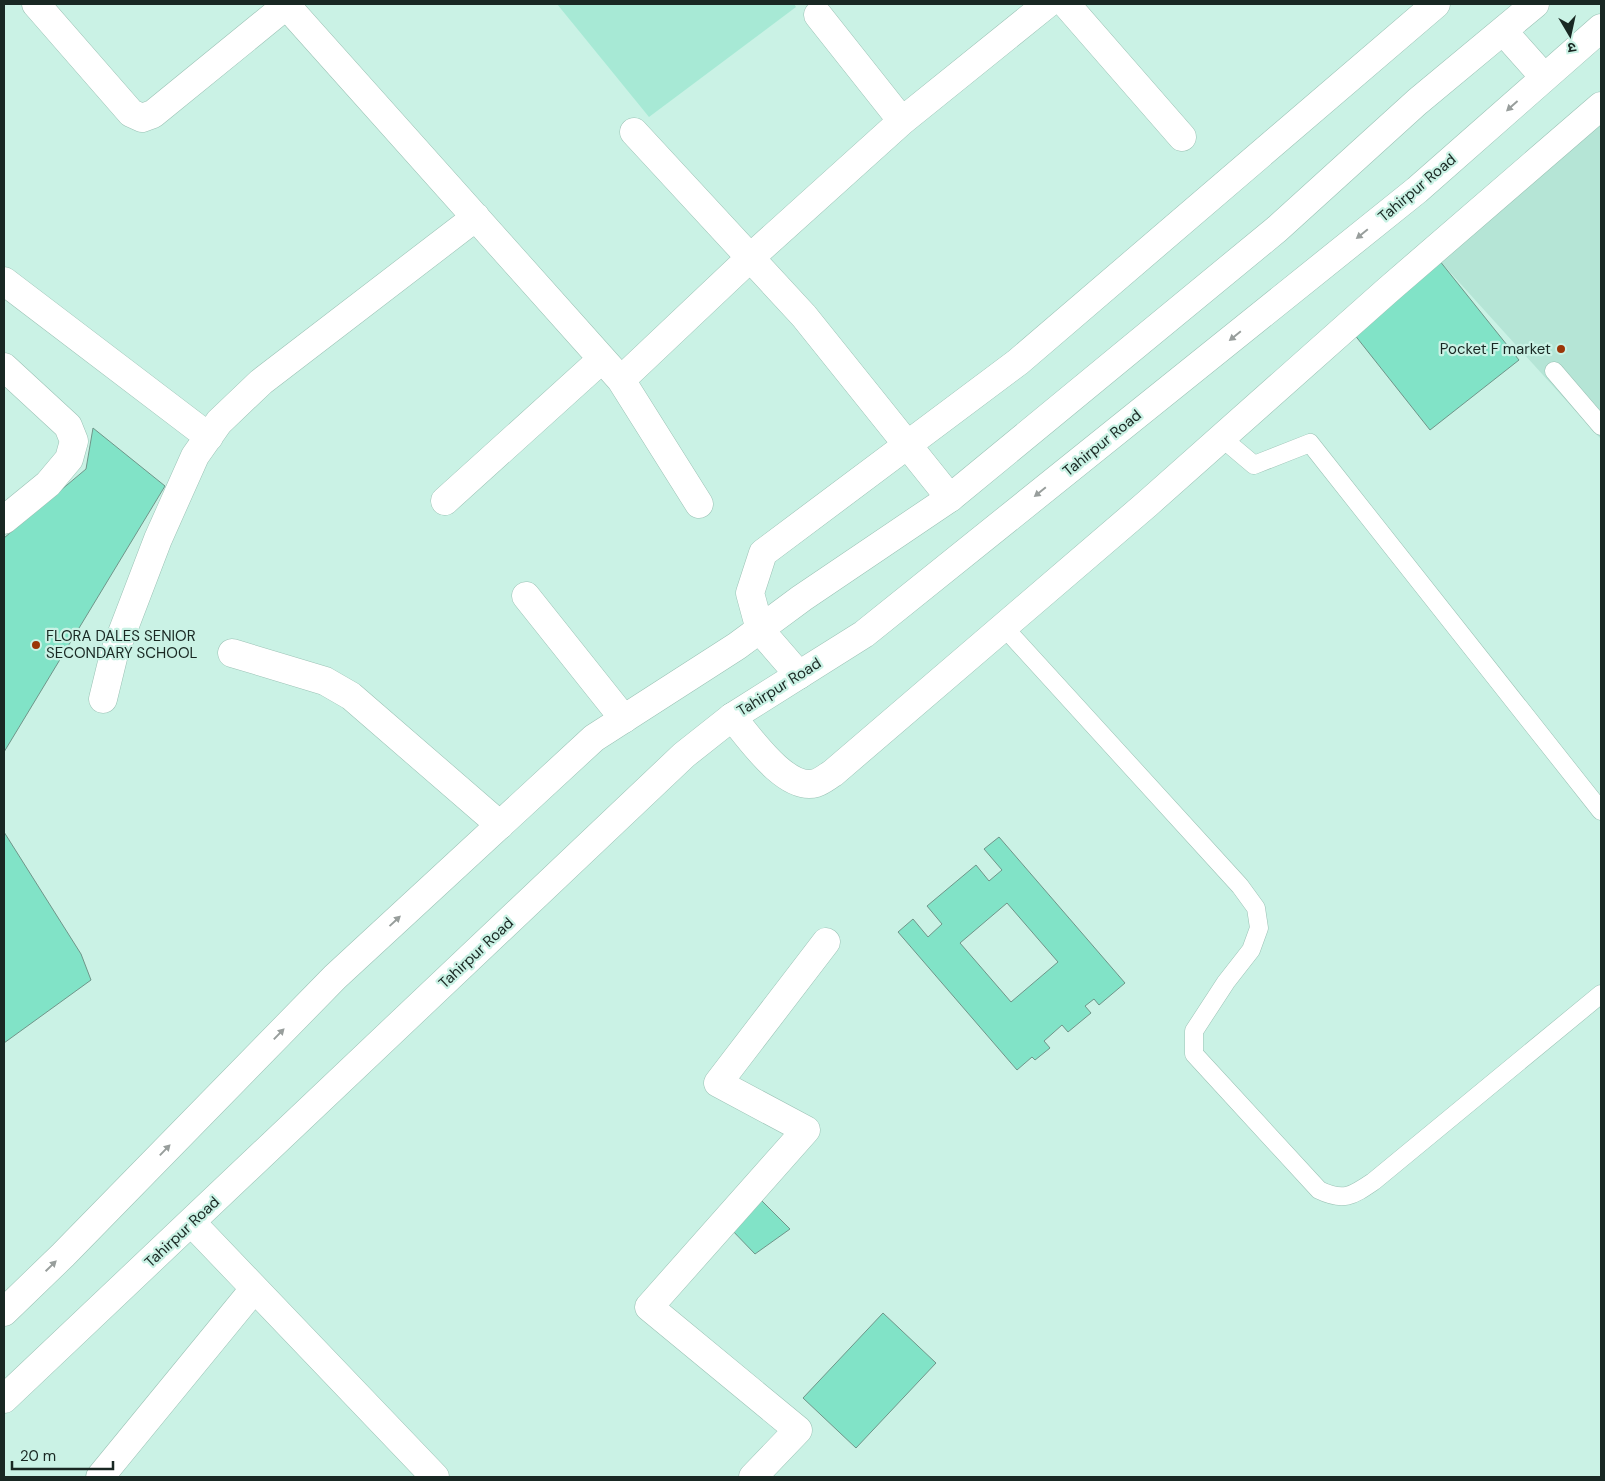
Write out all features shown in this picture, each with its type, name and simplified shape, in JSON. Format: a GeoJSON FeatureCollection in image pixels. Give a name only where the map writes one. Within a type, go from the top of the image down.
{"type":"FeatureCollection","features":[{"type":"Feature","properties":{"kind":"street"},"geometry":{"type":"LineString","coordinates":[[36,4],[131,113],[142,118],[153,114],[287,4],[621,380],[699,504]]}},
{"type":"Feature","properties":{"kind":"street"},"geometry":{"type":"LineString","coordinates":[[621,380],[750,258],[902,121],[1047,4]]}},
{"type":"Feature","properties":{"kind":"street"},"geometry":{"type":"LineString","coordinates":[[1066,4],[1182,137]]}},
{"type":"Feature","properties":{"kind":"street"},"geometry":{"type":"LineString","coordinates":[[799,675],[760,630],[750,594],[764,553],[1018,362],[1436,4]]}},
{"type":"Feature","properties":{"kind":"street"},"geometry":{"type":"LineString","coordinates":[[4,1312],[32,1286],[334,977],[594,738],[760,630],[802,598],[950,498],[1278,229],[1417,102],[1504,32],[1535,4]]}},
{"type":"Feature","properties":{"kind":"street"},"geometry":{"type":"LineString","coordinates":[[818,15],[902,121]]}},
{"type":"Feature","properties":{"kind":"street","name":"Tahirpur Road"},"geometry":{"type":"LineString","coordinates":[[4,1399],[684,755],[732,716],[864,634],[1417,190],[1601,28]]}},
{"type":"Feature","properties":{"kind":"street"},"geometry":{"type":"LineString","coordinates":[[1504,32],[1544,77]]}},
{"type":"Feature","properties":{"kind":"street"},"geometry":{"type":"LineString","coordinates":[[732,716],[773,764],[788,778],[802,784],[817,783],[833,773],[1222,438],[1388,290],[1601,106]]}},
{"type":"Feature","properties":{"kind":"street"},"geometry":{"type":"LineString","coordinates":[[634,132],[804,316],[950,498]]}},
{"type":"Feature","properties":{"kind":"street"},"geometry":{"type":"LineString","coordinates":[[103,699],[114,654],[158,539],[195,456],[219,422],[261,382],[476,217]]}},
{"type":"Feature","properties":{"kind":"street"},"geometry":{"type":"LineString","coordinates":[[4,281],[209,437]]}},
{"type":"Feature","properties":{"kind":"street"},"geometry":{"type":"LineString","coordinates":[[445,501],[602,358]]}},
{"type":"Feature","properties":{"kind":"street"},"geometry":{"type":"LineString","coordinates":[[4,367],[68,426],[74,441],[69,459],[48,484],[4,520]]}},
{"type":"Feature","properties":{"kind":"street"},"geometry":{"type":"LineString","coordinates":[[526,596],[624,719]]}},
{"type":"Feature","properties":{"kind":"street"},"geometry":{"type":"LineString","coordinates":[[232,653],[325,681],[351,696],[500,825]]}},
{"type":"Feature","properties":{"kind":"street"},"geometry":{"type":"LineString","coordinates":[[753,1477],[798,1430],[650,1307],[806,1130],[718,1083],[826,942]]}},
{"type":"Feature","properties":{"kind":"street"},"geometry":{"type":"LineString","coordinates":[[192,1223],[435,1477]]}},
{"type":"Feature","properties":{"kind":"street"},"geometry":{"type":"LineString","coordinates":[[4,1284],[32,1286]]}},
{"type":"Feature","properties":{"kind":"street"},"geometry":{"type":"LineString","coordinates":[[100,1477],[254,1289]]}},
{"type":"Feature","properties":{"kind":"lane"},"geometry":{"type":"LineString","coordinates":[[1554,371],[1601,426]]}},
{"type":"Feature","properties":{"kind":"lane"},"geometry":{"type":"LineString","coordinates":[[1222,438],[1254,465],[1310,443],[1601,812]]}},
{"type":"Feature","properties":{"kind":"lane"},"geometry":{"type":"LineString","coordinates":[[1003,626],[1240,886],[1256,908],[1259,928],[1252,950],[1226,982],[1194,1031],[1194,1054],[1319,1190],[1334,1197],[1352,1196],[1374,1181],[1601,994]]}},
{"type":"Feature","properties":{"kind":"shaded area"},"geometry":{"type":"Polygon","coordinates":[[[557,4],[794,4],[796,7],[649,117],[557,4]]]}},
{"type":"Feature","properties":{"kind":"shaded area","name":"Pocket F market"},"geometry":{"type":"Polygon","coordinates":[[[1601,118],[1601,439],[1439,260],[1601,118]]]}},
{"type":"Feature","properties":{"kind":"building"},"geometry":{"type":"Polygon","coordinates":[[[1439,260],[1519,360],[1430,430],[1350,329],[1439,260]]]}},
{"type":"Feature","properties":{"kind":"building","name":"FLORA DALES SENIOR SECONDARY SCHOOL"},"geometry":{"type":"Polygon","coordinates":[[[93,428],[165,486],[4,752],[4,538],[86,469],[93,428]]]}},
{"type":"Feature","properties":{"kind":"building"},"geometry":{"type":"Polygon","coordinates":[[[4,832],[81,954],[91,980],[4,1043],[4,832]]]}},
{"type":"Feature","properties":{"kind":"building"},"geometry":{"type":"Polygon","coordinates":[[[999,837],[1125,983],[1099,1005],[1094,999],[1085,1006],[1091,1013],[1068,1032],[1062,1025],[1044,1041],[1050,1048],[1035,1060],[1032,1057],[1017,1070],[898,932],[913,919],[928,937],[942,924],[927,906],[976,865],[989,881],[1002,870],[984,849],[999,837]],[[1007,903],[960,943],[1011,1002],[1058,962],[1007,903]]]}},
{"type":"Feature","properties":{"kind":"building"},"geometry":{"type":"Polygon","coordinates":[[[758,1197],[790,1229],[755,1254],[730,1228],[758,1197]]]}},
{"type":"Feature","properties":{"kind":"building"},"geometry":{"type":"Polygon","coordinates":[[[883,1313],[936,1363],[856,1448],[803,1398],[883,1313]]]}},
{"type":"Feature","properties":{"kind":"place","name":"Pocket F market"},"geometry":{"type":"Point","coordinates":[1561,349]}},
{"type":"Feature","properties":{"kind":"place","name":"FLORA DALES SENIOR SECONDARY SCHOOL"},"geometry":{"type":"Point","coordinates":[36,645]}}]}
